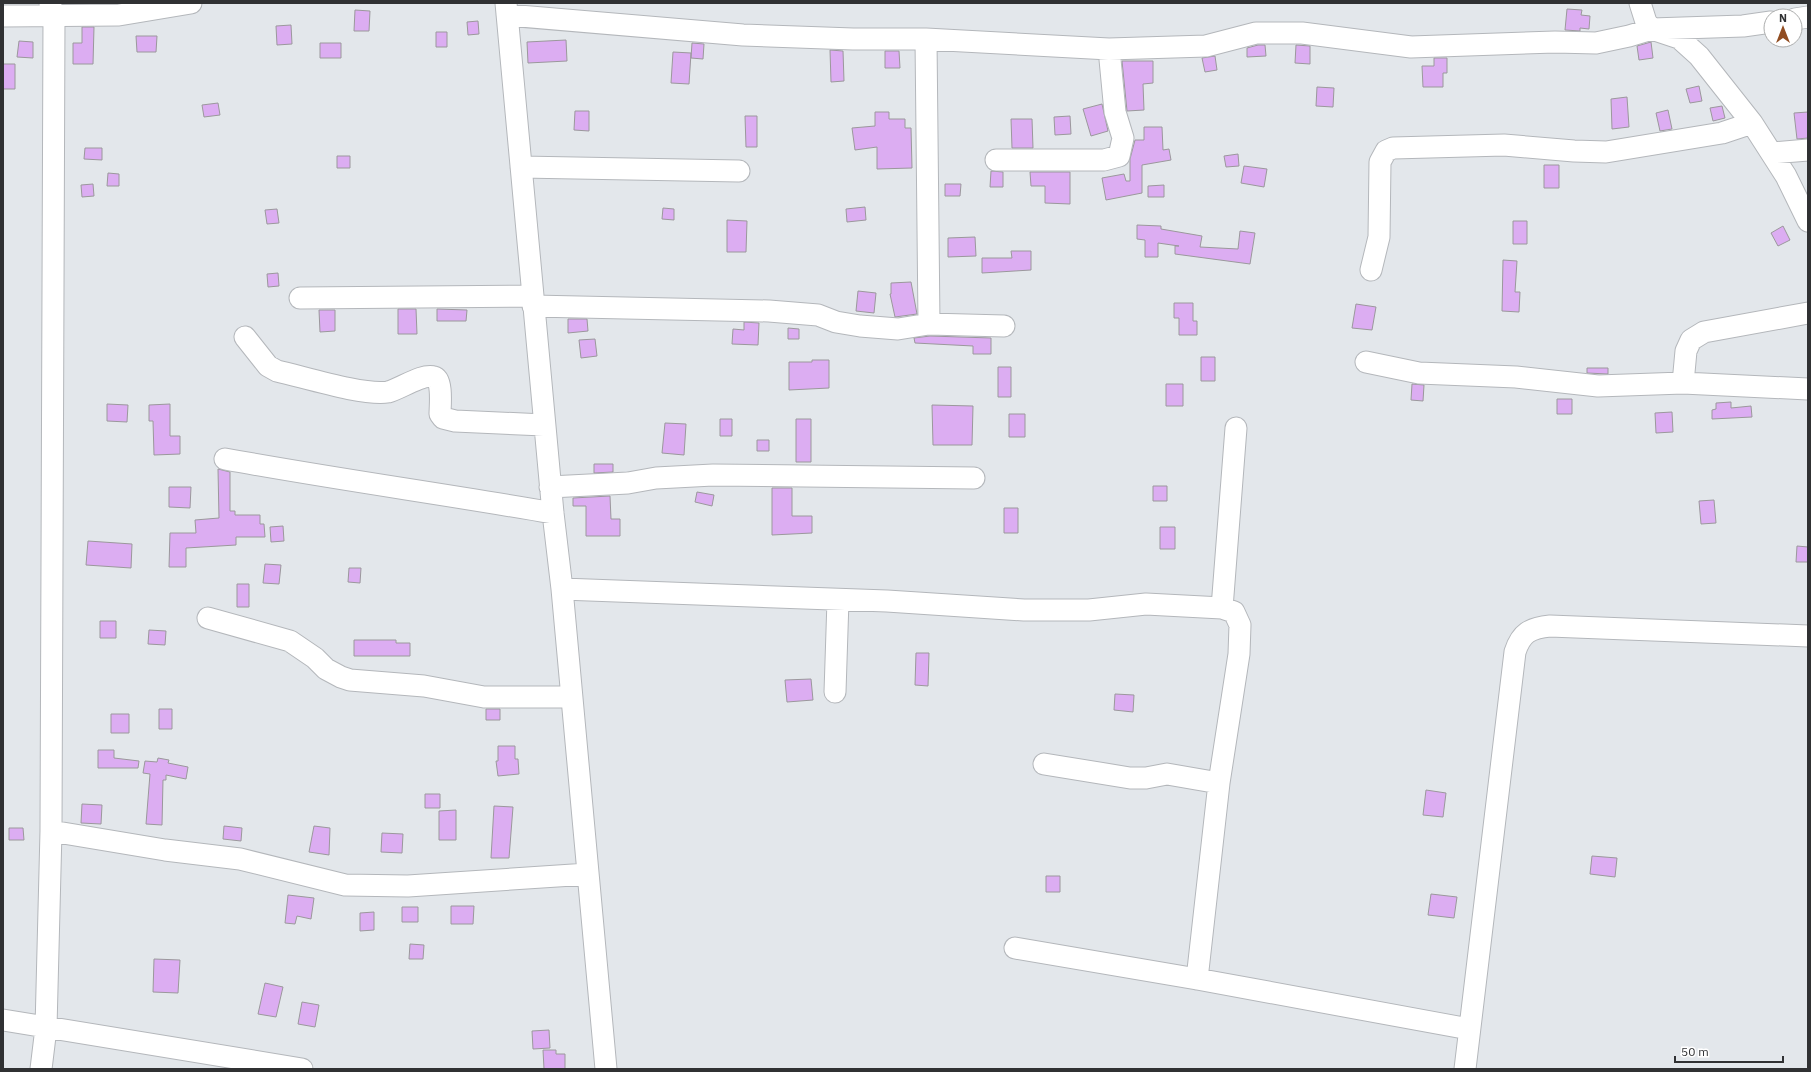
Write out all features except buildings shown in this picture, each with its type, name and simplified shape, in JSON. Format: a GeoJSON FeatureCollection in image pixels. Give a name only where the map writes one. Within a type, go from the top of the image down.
{"type":"FeatureCollection","features":[{"type":"Feature","properties":{"kind":"street"},"geometry":{"type":"LineString","coordinates":[[3,16],[52,10],[119,15],[192,3]]}},
{"type":"Feature","properties":{"kind":"street"},"geometry":{"type":"LineString","coordinates":[[1640,3],[1646,22],[1652,29],[1679,38],[1699,56],[1752,123],[1786,176],[1808,221]]}},
{"type":"Feature","properties":{"kind":"street"},"geometry":{"type":"LineString","coordinates":[[606,1069],[562,589],[552,513],[521,167],[501,6],[743,35],[853,39],[926,39],[1109,49],[1206,46],[1256,32],[1302,34],[1411,47],[1555,42],[1596,43],[1652,29],[1743,26],[1763,23]]}},
{"type":"Feature","properties":{"kind":"street"},"geometry":{"type":"LineString","coordinates":[[41,1069],[46,1028],[51,831],[52,10]]}},
{"type":"Feature","properties":{"kind":"street"},"geometry":{"type":"LineString","coordinates":[[926,39],[929,324]]}},
{"type":"Feature","properties":{"kind":"street"},"geometry":{"type":"LineString","coordinates":[[996,160],[1104,160],[1119,156],[1124,138],[1115,112],[1109,49]]}},
{"type":"Feature","properties":{"kind":"street"},"geometry":{"type":"LineString","coordinates":[[1371,270],[1379,237],[1380,162],[1386,151],[1393,148],[1504,145],[1606,152],[1722,133],[1752,123]]}},
{"type":"Feature","properties":{"kind":"street"},"geometry":{"type":"LineString","coordinates":[[1772,153],[1808,150]]}},
{"type":"Feature","properties":{"kind":"street"},"geometry":{"type":"LineString","coordinates":[[521,167],[739,171]]}},
{"type":"Feature","properties":{"kind":"street"},"geometry":{"type":"LineString","coordinates":[[300,298],[533,301],[769,311],[818,315],[836,322],[860,326],[898,328],[929,324],[1004,326]]}},
{"type":"Feature","properties":{"kind":"street"},"geometry":{"type":"LineString","coordinates":[[1683,383],[1686,351],[1691,340],[1704,332],[1808,313]]}},
{"type":"Feature","properties":{"kind":"street"},"geometry":{"type":"LineString","coordinates":[[245,337],[268,366],[277,371],[364,391],[382,392],[389,392],[424,378],[435,377],[437,378],[440,386],[440,414],[443,418],[462,422],[544,425]]}},
{"type":"Feature","properties":{"kind":"street"},"geometry":{"type":"LineString","coordinates":[[1366,362],[1419,373],[1516,377],[1598,386],[1683,383],[1808,389]]}},
{"type":"Feature","properties":{"kind":"street"},"geometry":{"type":"LineString","coordinates":[[1222,608],[1236,428]]}},
{"type":"Feature","properties":{"kind":"street"},"geometry":{"type":"LineString","coordinates":[[225,459],[282,470],[464,497],[552,513]]}},
{"type":"Feature","properties":{"kind":"street"},"geometry":{"type":"LineString","coordinates":[[550,487],[628,483],[656,478],[713,475],[974,478]]}},
{"type":"Feature","properties":{"kind":"street"},"geometry":{"type":"LineString","coordinates":[[562,589],[838,600],[1024,610],[1089,610],[1146,604],[1222,608],[1234,612],[1240,625],[1239,654],[1220,783],[1197,979]]}},
{"type":"Feature","properties":{"kind":"street"},"geometry":{"type":"LineString","coordinates":[[835,692],[838,600]]}},
{"type":"Feature","properties":{"kind":"street"},"geometry":{"type":"LineString","coordinates":[[208,618],[290,641],[315,658],[326,669],[350,680],[424,686],[484,697],[571,697]]}},
{"type":"Feature","properties":{"kind":"street"},"geometry":{"type":"LineString","coordinates":[[1465,1069],[1515,652],[1518,643],[1526,632],[1539,627],[1550,626],[1808,636]]}},
{"type":"Feature","properties":{"kind":"street"},"geometry":{"type":"LineString","coordinates":[[1044,764],[1130,778],[1146,778],[1167,774],[1220,783]]}},
{"type":"Feature","properties":{"kind":"street"},"geometry":{"type":"LineString","coordinates":[[51,831],[165,850],[240,859],[345,885],[408,886],[588,874]]}},
{"type":"Feature","properties":{"kind":"street"},"geometry":{"type":"LineString","coordinates":[[1015,948],[1197,979],[1469,1029]]}},
{"type":"Feature","properties":{"kind":"street"},"geometry":{"type":"LineString","coordinates":[[3,1020],[302,1069]]}}]}
